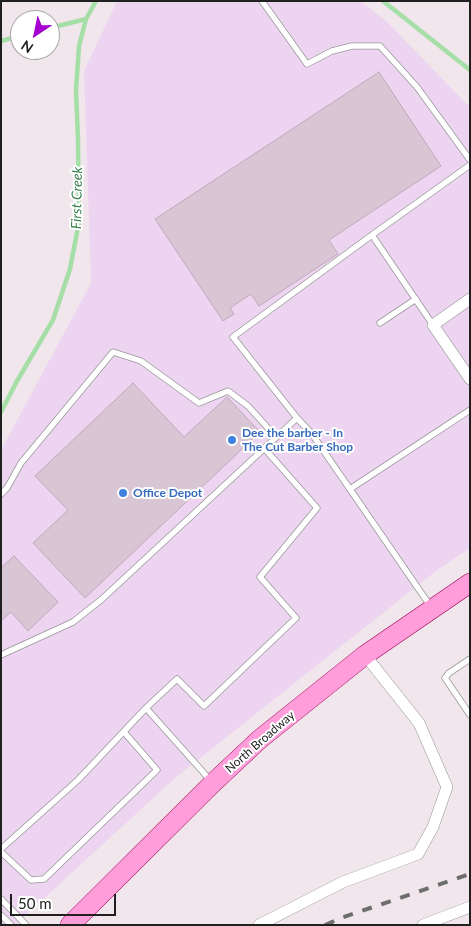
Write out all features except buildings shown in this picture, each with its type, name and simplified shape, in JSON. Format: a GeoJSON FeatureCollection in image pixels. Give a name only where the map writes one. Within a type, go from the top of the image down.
{"type":"FeatureCollection","features":[{"type":"Feature","properties":{"kind":"main road","name":"North Broadway"},"geometry":{"type":"LineString","coordinates":[[70,925],[260,739],[365,655],[470,584]]}},
{"type":"Feature","properties":{"kind":"street"},"geometry":{"type":"LineString","coordinates":[[470,300],[433,325],[470,379]]}},
{"type":"Feature","properties":{"kind":"street"},"geometry":{"type":"LineString","coordinates":[[258,925],[343,882],[418,854],[433,827],[447,786],[419,724],[365,655]]}},
{"type":"Feature","properties":{"kind":"street"},"geometry":{"type":"LineString","coordinates":[[423,925],[470,907]]}},
{"type":"Feature","properties":{"kind":"lane"},"geometry":{"type":"LineString","coordinates":[[262,1],[307,64],[332,51],[352,46],[380,46],[417,87],[470,160]]}},
{"type":"Feature","properties":{"kind":"lane"},"geometry":{"type":"LineString","coordinates":[[432,609],[312,434],[297,418],[233,337],[470,165]]}},
{"type":"Feature","properties":{"kind":"lane"},"geometry":{"type":"LineString","coordinates":[[372,235],[433,325]]}},
{"type":"Feature","properties":{"kind":"lane"},"geometry":{"type":"LineString","coordinates":[[380,323],[416,299]]}},
{"type":"Feature","properties":{"kind":"lane"},"geometry":{"type":"LineString","coordinates":[[1,494],[7,488],[21,463],[113,352],[141,361],[199,402],[228,391],[248,406],[276,437]]}},
{"type":"Feature","properties":{"kind":"lane"},"geometry":{"type":"LineString","coordinates":[[350,489],[470,410]]}},
{"type":"Feature","properties":{"kind":"lane"},"geometry":{"type":"LineString","coordinates":[[1,655],[73,622],[87,611],[297,418]]}},
{"type":"Feature","properties":{"kind":"lane"},"geometry":{"type":"LineString","coordinates":[[124,732],[157,770],[44,879],[31,880],[1,850],[78,780],[146,708],[176,679],[204,706],[296,618],[260,577],[317,508],[264,448]]}},
{"type":"Feature","properties":{"kind":"lane"},"geometry":{"type":"LineString","coordinates":[[470,659],[449,673],[445,678],[470,714]]}},
{"type":"Feature","properties":{"kind":"lane"},"geometry":{"type":"LineString","coordinates":[[146,708],[213,783]]}},
{"type":"Feature","properties":{"kind":"lane"},"geometry":{"type":"LineString","coordinates":[[1,899],[26,925]]}},
{"type":"Feature","properties":{"kind":"lane"},"geometry":{"type":"LineString","coordinates":[[1,915],[11,925]]}},
{"type":"Feature","properties":{"kind":"shaded area"},"geometry":{"type":"Polygon","coordinates":[[[117,1],[361,1],[387,22],[470,107],[470,548],[436,571],[175,778],[15,925],[1,925],[1,450],[91,283],[84,71],[117,1]]]}},
{"type":"Feature","properties":{"kind":"waterway","name":"First Creek"},"geometry":{"type":"LineString","coordinates":[[1,412],[53,320],[70,269],[79,222],[76,90],[79,46],[86,19],[96,1]]}},
{"type":"Feature","properties":{"kind":"waterway","name":"First Creek"},"geometry":{"type":"LineString","coordinates":[[383,1],[470,70]]}},
{"type":"Feature","properties":{"kind":"waterway"},"geometry":{"type":"LineString","coordinates":[[60,26],[86,19]]}},
{"type":"Feature","properties":{"kind":"waterway"},"geometry":{"type":"LineString","coordinates":[[1,41],[10,39]]}},
{"type":"Feature","properties":{"kind":"railway"},"geometry":{"type":"LineString","coordinates":[[325,925],[470,874]]}},
{"type":"Feature","properties":{"kind":"place","name":"Dee the barber - In The Cut Barber Shop"},"geometry":{"type":"Point","coordinates":[232,440]}},
{"type":"Feature","properties":{"kind":"place","name":"Office Depot"},"geometry":{"type":"Point","coordinates":[123,493]}}]}
